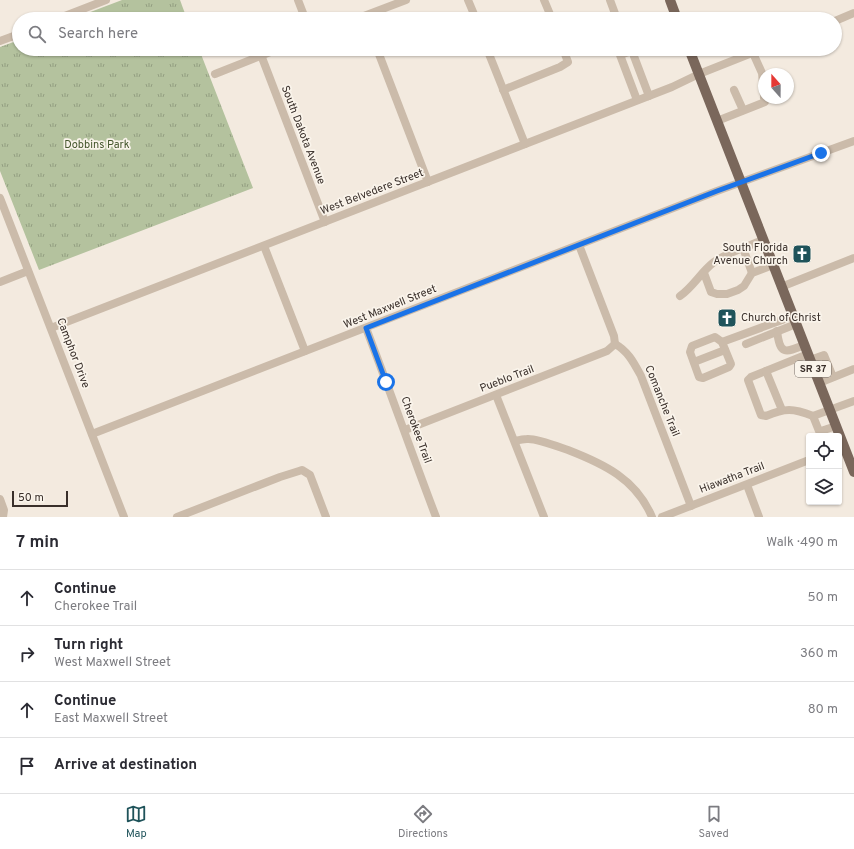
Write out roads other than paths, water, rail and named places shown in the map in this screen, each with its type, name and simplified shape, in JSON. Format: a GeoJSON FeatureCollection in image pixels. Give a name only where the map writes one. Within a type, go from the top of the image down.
{"type":"FeatureCollection","features":[{"type":"Feature","properties":{"kind":"main road"},"geometry":{"type":"LineString","coordinates":[[670,0],[674,12]]}},
{"type":"Feature","properties":{"kind":"main road","name":"SR 37"},"geometry":{"type":"LineString","coordinates":[[692,56],[838,433]]}},
{"type":"Feature","properties":{"kind":"main road","name":"SR 37"},"geometry":{"type":"LineString","coordinates":[[842,448],[854,472]]}},
{"type":"Feature","properties":{"kind":"street"},"geometry":{"type":"LineString","coordinates":[[75,12],[106,0]]}},
{"type":"Feature","properties":{"kind":"street"},"geometry":{"type":"LineString","coordinates":[[298,0],[303,12]]}},
{"type":"Feature","properties":{"kind":"street"},"geometry":{"type":"LineString","coordinates":[[377,12],[406,0]]}},
{"type":"Feature","properties":{"kind":"street"},"geometry":{"type":"LineString","coordinates":[[468,0],[473,12]]}},
{"type":"Feature","properties":{"kind":"street"},"geometry":{"type":"LineString","coordinates":[[544,0],[549,12]]}},
{"type":"Feature","properties":{"kind":"street"},"geometry":{"type":"LineString","coordinates":[[610,0],[614,12]]}},
{"type":"Feature","properties":{"kind":"street"},"geometry":{"type":"LineString","coordinates":[[842,18],[854,13]]}},
{"type":"Feature","properties":{"kind":"street"},"geometry":{"type":"LineString","coordinates":[[0,41],[12,37]]}},
{"type":"Feature","properties":{"kind":"street"},"geometry":{"type":"LineString","coordinates":[[215,74],[261,56]]}},
{"type":"Feature","properties":{"kind":"street","name":"South Dakota Avenue"},"geometry":{"type":"LineString","coordinates":[[261,56],[325,222]]}},
{"type":"Feature","properties":{"kind":"street"},"geometry":{"type":"LineString","coordinates":[[380,56],[428,182]]}},
{"type":"Feature","properties":{"kind":"street"},"geometry":{"type":"LineString","coordinates":[[490,56],[525,144]]}},
{"type":"Feature","properties":{"kind":"street"},"geometry":{"type":"LineString","coordinates":[[504,90],[560,67],[568,62],[566,56]]}},
{"type":"Feature","properties":{"kind":"street"},"geometry":{"type":"LineString","coordinates":[[620,56],[637,100]]}},
{"type":"Feature","properties":{"kind":"street"},"geometry":{"type":"LineString","coordinates":[[634,56],[649,96]]}},
{"type":"Feature","properties":{"kind":"street","name":"West Belvedere Street"},"geometry":{"type":"LineString","coordinates":[[51,328],[649,96],[743,56]]}},
{"type":"Feature","properties":{"kind":"street"},"geometry":{"type":"LineString","coordinates":[[755,56],[760,68]]}},
{"type":"Feature","properties":{"kind":"street"},"geometry":{"type":"LineString","coordinates":[[734,90],[743,110]]}},
{"type":"Feature","properties":{"kind":"street"},"geometry":{"type":"LineString","coordinates":[[717,122],[759,104]]}},
{"type":"Feature","properties":{"kind":"street","name":"West Maxwell Street"},"geometry":{"type":"LineString","coordinates":[[92,434],[717,191],[854,141]]}},
{"type":"Feature","properties":{"kind":"street","name":"Camphor Drive"},"geometry":{"type":"LineString","coordinates":[[0,198],[124,517]]}},
{"type":"Feature","properties":{"kind":"street"},"geometry":{"type":"LineString","coordinates":[[680,296],[689,290],[713,263],[726,255],[763,240]]}},
{"type":"Feature","properties":{"kind":"street"},"geometry":{"type":"LineString","coordinates":[[579,245],[614,336],[614,344]]}},
{"type":"Feature","properties":{"kind":"street"},"geometry":{"type":"LineString","coordinates":[[264,246],[306,351]]}},
{"type":"Feature","properties":{"kind":"street"},"geometry":{"type":"LineString","coordinates":[[743,248],[752,273]]}},
{"type":"Feature","properties":{"kind":"street"},"geometry":{"type":"LineString","coordinates":[[781,287],[854,258]]}},
{"type":"Feature","properties":{"kind":"street"},"geometry":{"type":"LineString","coordinates":[[704,273],[711,292],[717,294],[727,294],[744,286],[752,273],[773,265]]}},
{"type":"Feature","properties":{"kind":"street"},"geometry":{"type":"LineString","coordinates":[[0,282],[28,271]]}},
{"type":"Feature","properties":{"kind":"street"},"geometry":{"type":"LineString","coordinates":[[746,344],[777,331],[794,320]]}},
{"type":"Feature","properties":{"kind":"street"},"geometry":{"type":"LineString","coordinates":[[694,362],[724,346],[794,320]]}},
{"type":"Feature","properties":{"kind":"street","name":"Cherokee Trail"},"geometry":{"type":"LineString","coordinates":[[366,328],[436,517]]}},
{"type":"Feature","properties":{"kind":"street"},"geometry":{"type":"LineString","coordinates":[[777,331],[779,344],[782,349],[786,351],[824,355],[833,377]]}},
{"type":"Feature","properties":{"kind":"street"},"geometry":{"type":"LineString","coordinates":[[716,337],[724,346],[731,364],[729,367],[703,378],[699,377],[690,352],[692,346],[716,337]]}},
{"type":"Feature","properties":{"kind":"street","name":"Pueblo Trail"},"geometry":{"type":"LineString","coordinates":[[405,430],[607,351],[614,344]]}},
{"type":"Feature","properties":{"kind":"street","name":"Comanche Trail"},"geometry":{"type":"LineString","coordinates":[[614,344],[630,356],[641,376],[691,506]]}},
{"type":"Feature","properties":{"kind":"street"},"geometry":{"type":"LineString","coordinates":[[807,353],[751,377],[748,380],[761,415],[766,416],[782,410],[800,410],[813,416],[819,430],[821,431],[836,426]]}},
{"type":"Feature","properties":{"kind":"street"},"geometry":{"type":"LineString","coordinates":[[819,382],[854,369]]}},
{"type":"Feature","properties":{"kind":"street"},"geometry":{"type":"LineString","coordinates":[[766,371],[782,410]]}},
{"type":"Feature","properties":{"kind":"street"},"geometry":{"type":"LineString","coordinates":[[496,394],[544,517]]}},
{"type":"Feature","properties":{"kind":"street"},"geometry":{"type":"LineString","coordinates":[[813,416],[854,401]]}},
{"type":"Feature","properties":{"kind":"street"},"geometry":{"type":"LineString","coordinates":[[515,441],[528,439],[560,447],[596,460],[630,485],[643,500],[652,517]]}},
{"type":"Feature","properties":{"kind":"street","name":"Hiawatha Trail"},"geometry":{"type":"LineString","coordinates":[[662,517],[806,461]]}},
{"type":"Feature","properties":{"kind":"street"},"geometry":{"type":"LineString","coordinates":[[177,517],[299,471],[304,471],[310,475],[326,517]]}},
{"type":"Feature","properties":{"kind":"street"},"geometry":{"type":"LineString","coordinates":[[747,485],[759,517]]}},
{"type":"Feature","properties":{"kind":"street"},"geometry":{"type":"LineString","coordinates":[[0,499],[4,510],[3,516]]}},
{"type":"Feature","properties":{"kind":"place","name":"South Florida Avenue Church"},"geometry":{"type":"Point","coordinates":[802,254]}},
{"type":"Feature","properties":{"kind":"place","name":"Church of Christ"},"geometry":{"type":"Point","coordinates":[727,318]}},
{"type":"Feature","properties":{"kind":"park label","name":"Dobbins Park"},"geometry":{"type":"Point","coordinates":[97,145]}}]}
